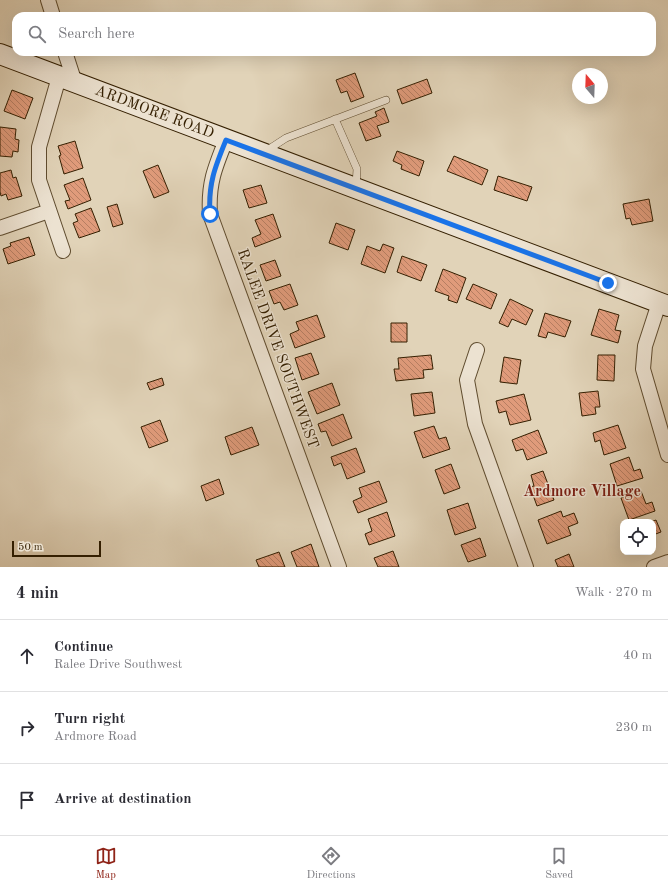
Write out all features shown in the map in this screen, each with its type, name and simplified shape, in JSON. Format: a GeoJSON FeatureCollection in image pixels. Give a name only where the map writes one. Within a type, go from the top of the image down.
{"type":"FeatureCollection","features":[{"type":"Feature","properties":{"kind":"street"},"geometry":{"type":"LineString","coordinates":[[48,0],[52,12]]}},
{"type":"Feature","properties":{"kind":"street","name":"ARDMORE ROAD"},"geometry":{"type":"LineString","coordinates":[[0,54],[356,190],[664,305]]}},
{"type":"Feature","properties":{"kind":"street"},"geometry":{"type":"LineString","coordinates":[[63,251],[39,180],[39,147],[67,80],[65,56]]}},
{"type":"Feature","properties":{"kind":"street","name":"RALEE DRIVE SOUTHWEST"},"geometry":{"type":"LineString","coordinates":[[226,140],[215,170],[209,195],[210,214],[339,567]]}},
{"type":"Feature","properties":{"kind":"street"},"geometry":{"type":"LineString","coordinates":[[0,228],[49,211]]}},
{"type":"Feature","properties":{"kind":"street"},"geometry":{"type":"LineString","coordinates":[[664,305],[646,346],[643,369],[668,456]]}},
{"type":"Feature","properties":{"kind":"street"},"geometry":{"type":"LineString","coordinates":[[477,350],[467,380],[475,424],[526,567]]}},
{"type":"Feature","properties":{"kind":"street"},"geometry":{"type":"LineString","coordinates":[[654,567],[668,562]]}},
{"type":"Feature","properties":{"kind":"lane"},"geometry":{"type":"LineString","coordinates":[[261,154],[286,138],[386,100]]}},
{"type":"Feature","properties":{"kind":"lane"},"geometry":{"type":"LineString","coordinates":[[335,119],[357,169],[356,190]]}},
{"type":"Feature","properties":{"kind":"building"},"geometry":{"type":"Polygon","coordinates":[[[355,73],[364,97],[351,102],[347,91],[341,93],[336,80],[355,73]]]}},
{"type":"Feature","properties":{"kind":"building"},"geometry":{"type":"Polygon","coordinates":[[[427,79],[432,93],[402,104],[397,90],[427,79]]]}},
{"type":"Feature","properties":{"kind":"building"},"geometry":{"type":"Polygon","coordinates":[[[12,90],[33,98],[25,119],[4,111],[12,90]]]}},
{"type":"Feature","properties":{"kind":"building"},"geometry":{"type":"Polygon","coordinates":[[[384,108],[389,122],[377,126],[381,136],[366,141],[359,123],[377,116],[375,112],[384,108]]]}},
{"type":"Feature","properties":{"kind":"building"},"geometry":{"type":"Polygon","coordinates":[[[0,127],[16,129],[15,139],[19,140],[18,152],[13,151],[12,157],[0,156],[0,127]]]}},
{"type":"Feature","properties":{"kind":"building"},"geometry":{"type":"Polygon","coordinates":[[[75,141],[83,168],[64,174],[58,146],[75,141]]]}},
{"type":"Feature","properties":{"kind":"building"},"geometry":{"type":"Polygon","coordinates":[[[397,151],[424,161],[419,176],[401,169],[402,165],[393,161],[397,151]]]}},
{"type":"Feature","properties":{"kind":"building"},"geometry":{"type":"Polygon","coordinates":[[[454,156],[488,170],[482,185],[447,171],[454,156]]]}},
{"type":"Feature","properties":{"kind":"building"},"geometry":{"type":"Polygon","coordinates":[[[158,165],[169,192],[154,198],[143,171],[158,165]]]}},
{"type":"Feature","properties":{"kind":"building"},"geometry":{"type":"Polygon","coordinates":[[[11,170],[13,178],[16,177],[22,196],[8,200],[6,194],[1,196],[0,173],[11,170]]]}},
{"type":"Feature","properties":{"kind":"building"},"geometry":{"type":"Polygon","coordinates":[[[498,176],[532,187],[527,201],[494,190],[498,176]]]}},
{"type":"Feature","properties":{"kind":"building"},"geometry":{"type":"Polygon","coordinates":[[[83,178],[91,200],[68,209],[65,201],[70,200],[64,185],[83,178]]]}},
{"type":"Feature","properties":{"kind":"building"},"geometry":{"type":"Polygon","coordinates":[[[261,185],[267,203],[249,208],[243,190],[261,185]]]}},
{"type":"Feature","properties":{"kind":"building"},"geometry":{"type":"Polygon","coordinates":[[[649,199],[653,221],[632,225],[630,218],[626,219],[623,204],[649,199]]]}},
{"type":"Feature","properties":{"kind":"building"},"geometry":{"type":"Polygon","coordinates":[[[117,204],[123,224],[113,227],[107,207],[117,204]]]}},
{"type":"Feature","properties":{"kind":"building"},"geometry":{"type":"Polygon","coordinates":[[[91,208],[100,231],[79,238],[73,223],[78,221],[75,214],[91,208]]]}},
{"type":"Feature","properties":{"kind":"building"},"geometry":{"type":"Polygon","coordinates":[[[273,214],[281,237],[255,247],[252,238],[261,234],[255,220],[273,214]]]}},
{"type":"Feature","properties":{"kind":"building"},"geometry":{"type":"Polygon","coordinates":[[[336,223],[355,230],[348,250],[329,243],[336,223]]]}},
{"type":"Feature","properties":{"kind":"building"},"geometry":{"type":"Polygon","coordinates":[[[29,237],[35,255],[8,264],[3,249],[11,246],[10,243],[29,237]]]}},
{"type":"Feature","properties":{"kind":"building"},"geometry":{"type":"Polygon","coordinates":[[[383,244],[394,248],[385,273],[361,264],[367,246],[380,251],[383,244]]]}},
{"type":"Feature","properties":{"kind":"building"},"geometry":{"type":"Polygon","coordinates":[[[402,256],[427,265],[421,281],[397,272],[402,256]]]}},
{"type":"Feature","properties":{"kind":"building"},"geometry":{"type":"Polygon","coordinates":[[[275,260],[281,276],[266,281],[260,265],[275,260]]]}},
{"type":"Feature","properties":{"kind":"building"},"geometry":{"type":"Polygon","coordinates":[[[443,269],[466,278],[457,303],[448,300],[449,296],[435,291],[443,269]]]}},
{"type":"Feature","properties":{"kind":"building"},"geometry":{"type":"Polygon","coordinates":[[[290,284],[298,305],[284,310],[280,302],[274,304],[269,291],[290,284]]]}},
{"type":"Feature","properties":{"kind":"building"},"geometry":{"type":"Polygon","coordinates":[[[473,284],[497,294],[491,309],[466,299],[473,284]]]}},
{"type":"Feature","properties":{"kind":"building"},"geometry":{"type":"Polygon","coordinates":[[[510,299],[533,310],[526,325],[512,319],[508,327],[499,323],[510,299]]]}},
{"type":"Feature","properties":{"kind":"building"},"geometry":{"type":"Polygon","coordinates":[[[599,309],[619,315],[615,330],[621,331],[618,343],[591,335],[599,309]]]}},
{"type":"Feature","properties":{"kind":"building"},"geometry":{"type":"Polygon","coordinates":[[[545,313],[571,321],[565,337],[548,332],[546,338],[538,336],[545,313]]]}},
{"type":"Feature","properties":{"kind":"building"},"geometry":{"type":"Polygon","coordinates":[[[317,315],[325,337],[295,348],[290,334],[299,330],[296,322],[317,315]]]}},
{"type":"Feature","properties":{"kind":"building"},"geometry":{"type":"Polygon","coordinates":[[[391,323],[407,323],[407,342],[391,342],[391,323]]]}},
{"type":"Feature","properties":{"kind":"building"},"geometry":{"type":"Polygon","coordinates":[[[311,353],[319,374],[302,380],[295,358],[311,353]]]}},
{"type":"Feature","properties":{"kind":"building"},"geometry":{"type":"Polygon","coordinates":[[[431,355],[433,369],[423,370],[424,378],[396,381],[394,369],[399,369],[398,358],[431,355]]]}},
{"type":"Feature","properties":{"kind":"building"},"geometry":{"type":"Polygon","coordinates":[[[598,355],[615,355],[614,381],[597,380],[598,355]]]}},
{"type":"Feature","properties":{"kind":"building"},"geometry":{"type":"Polygon","coordinates":[[[504,357],[521,360],[517,384],[500,382],[504,357]]]}},
{"type":"Feature","properties":{"kind":"building"},"geometry":{"type":"Polygon","coordinates":[[[162,378],[164,385],[150,390],[147,383],[162,378]]]}},
{"type":"Feature","properties":{"kind":"building"},"geometry":{"type":"Polygon","coordinates":[[[332,383],[340,405],[317,414],[308,392],[332,383]]]}},
{"type":"Feature","properties":{"kind":"building"},"geometry":{"type":"Polygon","coordinates":[[[598,391],[600,407],[595,407],[596,414],[582,416],[579,393],[598,391]]]}},
{"type":"Feature","properties":{"kind":"building"},"geometry":{"type":"Polygon","coordinates":[[[432,392],[435,413],[414,416],[411,394],[432,392]]]}},
{"type":"Feature","properties":{"kind":"building"},"geometry":{"type":"Polygon","coordinates":[[[524,394],[531,420],[510,425],[506,411],[499,413],[496,401],[524,394]]]}},
{"type":"Feature","properties":{"kind":"building"},"geometry":{"type":"Polygon","coordinates":[[[343,414],[352,438],[332,446],[326,431],[321,432],[318,424],[343,414]]]}},
{"type":"Feature","properties":{"kind":"building"},"geometry":{"type":"Polygon","coordinates":[[[160,420],[168,441],[149,448],[141,427],[160,420]]]}},
{"type":"Feature","properties":{"kind":"building"},"geometry":{"type":"Polygon","coordinates":[[[618,425],[626,448],[604,455],[600,440],[595,442],[593,433],[618,425]]]}},
{"type":"Feature","properties":{"kind":"building"},"geometry":{"type":"Polygon","coordinates":[[[434,426],[439,439],[446,437],[450,449],[423,458],[414,432],[434,426]]]}},
{"type":"Feature","properties":{"kind":"building"},"geometry":{"type":"Polygon","coordinates":[[[252,427],[259,445],[231,455],[225,437],[252,427]]]}},
{"type":"Feature","properties":{"kind":"building"},"geometry":{"type":"Polygon","coordinates":[[[538,430],[547,453],[527,460],[523,449],[516,451],[512,440],[538,430]]]}},
{"type":"Feature","properties":{"kind":"building"},"geometry":{"type":"Polygon","coordinates":[[[356,448],[365,472],[347,479],[341,463],[334,466],[331,457],[356,448]]]}},
{"type":"Feature","properties":{"kind":"building"},"geometry":{"type":"Polygon","coordinates":[[[629,457],[634,471],[640,469],[643,478],[617,486],[610,464],[629,457]]]}},
{"type":"Feature","properties":{"kind":"building"},"geometry":{"type":"Polygon","coordinates":[[[451,464],[460,488],[444,494],[435,470],[451,464]]]}},
{"type":"Feature","properties":{"kind":"building"},"geometry":{"type":"Polygon","coordinates":[[[543,471],[554,500],[537,506],[530,487],[534,486],[531,475],[543,471]]]}},
{"type":"Feature","properties":{"kind":"building"},"geometry":{"type":"Polygon","coordinates":[[[219,479],[224,494],[206,501],[201,486],[219,479]]]}},
{"type":"Feature","properties":{"kind":"building"},"geometry":{"type":"Polygon","coordinates":[[[379,481],[387,502],[358,513],[353,501],[362,497],[359,488],[379,481]]]}},
{"type":"Feature","properties":{"kind":"building"},"geometry":{"type":"Polygon","coordinates":[[[641,491],[646,504],[652,502],[655,511],[629,519],[621,498],[641,491]]]}},
{"type":"Feature","properties":{"kind":"building"},"geometry":{"type":"Polygon","coordinates":[[[468,503],[476,528],[455,535],[447,510],[468,503]]]}},
{"type":"Feature","properties":{"kind":"building"},"geometry":{"type":"Polygon","coordinates":[[[561,511],[563,517],[574,513],[578,523],[568,527],[571,535],[547,544],[538,520],[561,511]]]}},
{"type":"Feature","properties":{"kind":"building"},"geometry":{"type":"Polygon","coordinates":[[[387,512],[395,536],[369,545],[365,534],[372,531],[368,519],[387,512]]]}},
{"type":"Feature","properties":{"kind":"building"},"geometry":{"type":"Polygon","coordinates":[[[656,520],[661,532],[656,534],[656,520]]]}},
{"type":"Feature","properties":{"kind":"building"},"geometry":{"type":"Polygon","coordinates":[[[480,538],[486,556],[468,562],[461,545],[480,538]]]}},
{"type":"Feature","properties":{"kind":"building"},"geometry":{"type":"Polygon","coordinates":[[[311,544],[319,567],[297,567],[291,552],[311,544]]]}},
{"type":"Feature","properties":{"kind":"building"},"geometry":{"type":"Polygon","coordinates":[[[393,551],[399,567],[378,567],[374,558],[393,551]]]}},
{"type":"Feature","properties":{"kind":"building"},"geometry":{"type":"Polygon","coordinates":[[[279,552],[285,567],[259,567],[256,560],[279,552]]]}},
{"type":"Feature","properties":{"kind":"building"},"geometry":{"type":"Polygon","coordinates":[[[569,554],[574,567],[558,567],[555,560],[569,554]]]}},
{"type":"Feature","properties":{"kind":"district","name":"Ardmore Village"},"geometry":{"type":"Point","coordinates":[582,492]}},
{"type":"Feature","properties":{"kind":"route"},"geometry":{"type":"LineString","coordinates":[[210,214],[209,195],[215,170],[226,140],[608,283]]}}]}
